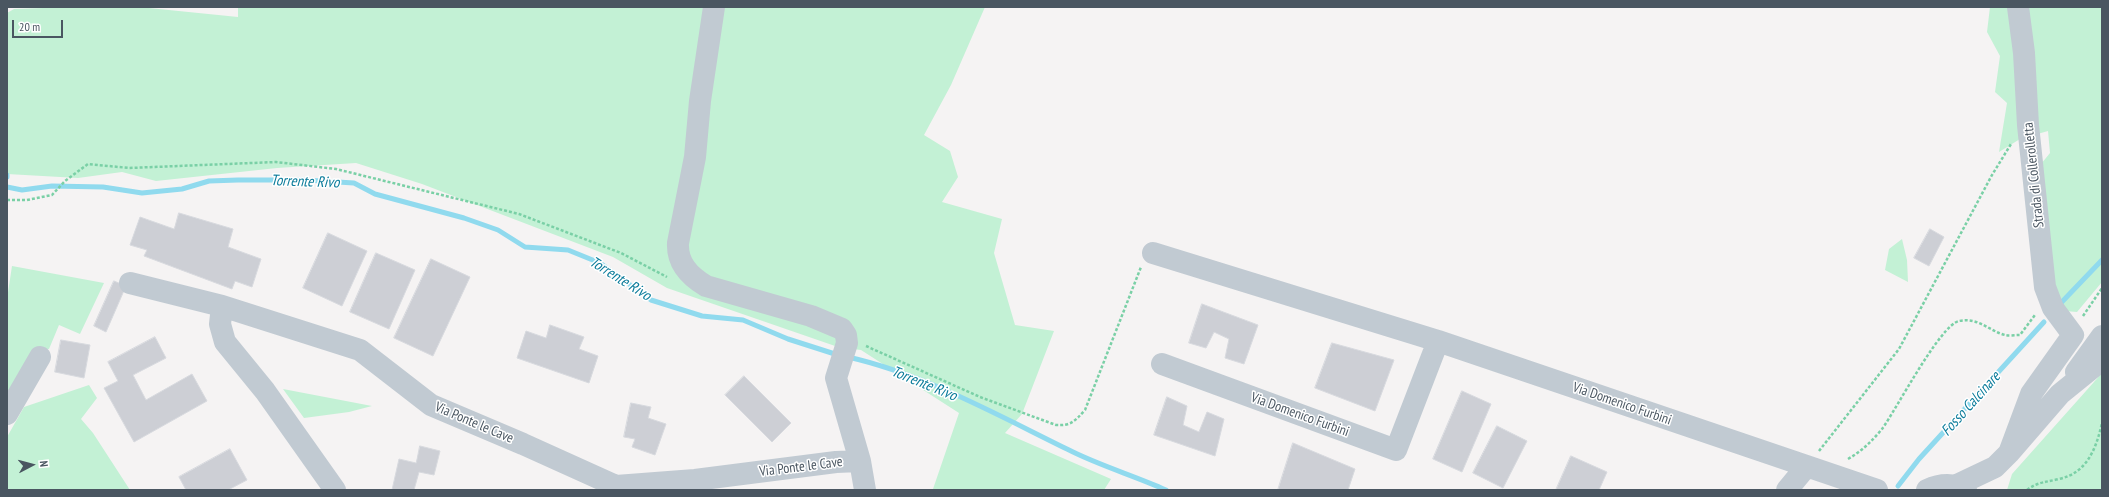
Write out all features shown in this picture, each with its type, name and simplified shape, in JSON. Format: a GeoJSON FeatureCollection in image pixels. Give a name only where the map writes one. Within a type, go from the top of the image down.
{"type":"FeatureCollection","features":[{"type":"Feature","properties":{"kind":"street"},"geometry":{"type":"LineString","coordinates":[[714,7],[700,101],[695,157],[678,243],[678,255],[693,279],[706,286],[811,316],[842,329],[847,340]]}},
{"type":"Feature","properties":{"kind":"street","name":"Strada di Collerolletta"},"geometry":{"type":"LineString","coordinates":[[2018,7],[2024,53],[2028,125],[2045,286],[2053,308],[2073,335]]}},
{"type":"Feature","properties":{"kind":"street","name":"Via Domenico Furbini"},"geometry":{"type":"LineString","coordinates":[[1153,253],[1438,341],[1877,490]]}},
{"type":"Feature","properties":{"kind":"street","name":"Via Ponte le Cave"},"geometry":{"type":"LineString","coordinates":[[130,283],[222,306],[360,350],[431,405],[616,486],[691,485],[836,462],[860,461]]}},
{"type":"Feature","properties":{"kind":"street"},"geometry":{"type":"LineString","coordinates":[[222,306],[220,324],[226,342],[265,392],[335,490]]}},
{"type":"Feature","properties":{"kind":"street"},"geometry":{"type":"LineString","coordinates":[[1988,490],[2031,394],[2073,335]]}},
{"type":"Feature","properties":{"kind":"street"},"geometry":{"type":"LineString","coordinates":[[1927,490],[1945,485],[1961,488],[2002,460],[2060,394],[2102,336]]}},
{"type":"Feature","properties":{"kind":"street","name":"Via Ponte le Cave"},"geometry":{"type":"LineString","coordinates":[[847,340],[838,372],[860,461],[865,490]]}},
{"type":"Feature","properties":{"kind":"street","name":"Via Domenico Furbini"},"geometry":{"type":"LineString","coordinates":[[1162,364],[1396,450],[1438,341]]}},
{"type":"Feature","properties":{"kind":"street"},"geometry":{"type":"LineString","coordinates":[[7,414],[40,357]]}},
{"type":"Feature","properties":{"kind":"street"},"geometry":{"type":"LineString","coordinates":[[2060,394],[2102,360]]}},
{"type":"Feature","properties":{"kind":"street"},"geometry":{"type":"LineString","coordinates":[[1787,490],[1806,467]]}},
{"type":"Feature","properties":{"kind":"path"},"geometry":{"type":"LineString","coordinates":[[1806,467],[1899,349],[1992,175],[2017,133],[2028,125]]}},
{"type":"Feature","properties":{"kind":"path"},"geometry":{"type":"LineString","coordinates":[[7,200],[26,200],[52,195],[65,181],[88,164],[130,168],[276,162],[298,164],[336,169],[519,214],[621,253],[671,279]]}},
{"type":"Feature","properties":{"kind":"path"},"geometry":{"type":"LineString","coordinates":[[847,340],[980,398],[1056,426],[1066,426],[1076,420],[1085,410],[1143,261],[1153,253]]}},
{"type":"Feature","properties":{"kind":"path"},"geometry":{"type":"LineString","coordinates":[[2073,335],[2102,288]]}},
{"type":"Feature","properties":{"kind":"path"},"geometry":{"type":"LineString","coordinates":[[1844,462],[1862,451],[1882,428],[1942,334],[1958,321],[1974,321],[1987,325],[2005,335],[2020,335],[2049,297]]}},
{"type":"Feature","properties":{"kind":"path"},"geometry":{"type":"LineString","coordinates":[[2027,490],[2040,483],[2070,476],[2079,471],[2092,453],[2102,425]]}},
{"type":"Feature","properties":{"kind":"green space"},"geometry":{"type":"Polygon","coordinates":[[[139,7],[238,17],[238,7],[985,7],[951,85],[924,135],[950,151],[958,177],[942,202],[1002,219],[994,253],[1015,325],[1054,331],[1022,414],[1005,433],[1111,479],[1104,490],[935,490],[933,489],[959,413],[861,350],[838,347],[667,288],[613,257],[422,184],[356,163],[277,168],[156,181],[122,172],[78,178],[7,174],[7,13],[14,9],[139,7]]]}},
{"type":"Feature","properties":{"kind":"green space"},"geometry":{"type":"Polygon","coordinates":[[[1990,7],[2102,7],[2102,282],[2077,312],[2065,311],[2056,301],[2041,164],[2050,153],[2048,131],[2020,139],[1999,152],[2007,103],[1995,92],[2000,56],[1987,32],[1990,7]]]}},
{"type":"Feature","properties":{"kind":"green space"},"geometry":{"type":"Polygon","coordinates":[[[1902,239],[1907,260],[1908,282],[1885,270],[1889,249],[1902,239]]]}},
{"type":"Feature","properties":{"kind":"green space"},"geometry":{"type":"Polygon","coordinates":[[[12,266],[104,283],[80,334],[59,325],[49,349],[35,351],[7,398],[7,299],[12,266]]]}},
{"type":"Feature","properties":{"kind":"green space"},"geometry":{"type":"Polygon","coordinates":[[[2102,373],[2102,490],[2007,490],[2012,474],[2102,373]]]}},
{"type":"Feature","properties":{"kind":"green space"},"geometry":{"type":"Polygon","coordinates":[[[89,385],[97,398],[81,419],[93,433],[130,490],[7,490],[7,437],[24,407],[89,385]]]}},
{"type":"Feature","properties":{"kind":"green space"},"geometry":{"type":"Polygon","coordinates":[[[283,389],[372,406],[349,412],[304,418],[283,389]]]}},
{"type":"Feature","properties":{"kind":"building"},"geometry":{"type":"Polygon","coordinates":[[[179,213],[233,229],[228,247],[261,259],[252,287],[235,281],[232,289],[144,256],[147,250],[130,245],[140,217],[174,229],[179,213]]]}},
{"type":"Feature","properties":{"kind":"building"},"geometry":{"type":"Polygon","coordinates":[[[1930,229],[1944,237],[1929,266],[1914,258],[1930,229]]]}},
{"type":"Feature","properties":{"kind":"building"},"geometry":{"type":"Polygon","coordinates":[[[328,233],[367,251],[342,306],[303,288],[328,233]]]}},
{"type":"Feature","properties":{"kind":"building"},"geometry":{"type":"Polygon","coordinates":[[[376,253],[415,270],[389,329],[350,312],[376,253]]]}},
{"type":"Feature","properties":{"kind":"building"},"geometry":{"type":"Polygon","coordinates":[[[431,259],[470,277],[433,356],[394,338],[431,259]]]}},
{"type":"Feature","properties":{"kind":"building"},"geometry":{"type":"Polygon","coordinates":[[[114,281],[126,286],[106,332],[94,326],[114,281]]]}},
{"type":"Feature","properties":{"kind":"building"},"geometry":{"type":"Polygon","coordinates":[[[1202,304],[1258,325],[1244,364],[1225,358],[1229,339],[1214,332],[1206,348],[1189,343],[1202,304]]]}},
{"type":"Feature","properties":{"kind":"building"},"geometry":{"type":"Polygon","coordinates":[[[550,325],[584,337],[579,349],[598,356],[589,383],[517,358],[526,331],[546,338],[550,325]]]}},
{"type":"Feature","properties":{"kind":"building"},"geometry":{"type":"Polygon","coordinates":[[[155,337],[166,358],[133,375],[146,400],[192,374],[207,401],[134,442],[104,388],[118,381],[108,362],[155,337]]]}},
{"type":"Feature","properties":{"kind":"building"},"geometry":{"type":"Polygon","coordinates":[[[61,340],[90,345],[84,378],[55,372],[61,340]]]}},
{"type":"Feature","properties":{"kind":"building"},"geometry":{"type":"Polygon","coordinates":[[[1332,343],[1394,360],[1375,411],[1315,388],[1332,343]]]}},
{"type":"Feature","properties":{"kind":"building"},"geometry":{"type":"Polygon","coordinates":[[[744,376],[791,423],[772,442],[725,395],[744,376]]]}},
{"type":"Feature","properties":{"kind":"building"},"geometry":{"type":"Polygon","coordinates":[[[1462,391],[1491,404],[1462,472],[1433,459],[1462,391]]]}},
{"type":"Feature","properties":{"kind":"building"},"geometry":{"type":"Polygon","coordinates":[[[1167,397],[1187,406],[1183,425],[1199,432],[1207,412],[1224,419],[1215,456],[1154,435],[1167,397]]]}},
{"type":"Feature","properties":{"kind":"building"},"geometry":{"type":"Polygon","coordinates":[[[631,403],[651,407],[648,418],[666,424],[655,455],[632,447],[635,439],[624,437],[631,403]]]}},
{"type":"Feature","properties":{"kind":"building"},"geometry":{"type":"Polygon","coordinates":[[[1497,426],[1527,441],[1503,488],[1473,473],[1497,426]]]}},
{"type":"Feature","properties":{"kind":"building"},"geometry":{"type":"Polygon","coordinates":[[[1293,443],[1355,469],[1348,490],[1278,490],[1293,443]]]}},
{"type":"Feature","properties":{"kind":"building"},"geometry":{"type":"Polygon","coordinates":[[[420,446],[440,451],[434,475],[419,472],[414,490],[392,490],[399,459],[416,463],[420,446]]]}},
{"type":"Feature","properties":{"kind":"building"},"geometry":{"type":"Polygon","coordinates":[[[230,449],[247,480],[228,490],[186,490],[179,477],[230,449]]]}},
{"type":"Feature","properties":{"kind":"building"},"geometry":{"type":"Polygon","coordinates":[[[1571,456],[1607,472],[1599,490],[1556,490],[1571,456]]]}},
{"type":"Feature","properties":{"kind":"waterway","name":"Torrente Rivo"},"geometry":{"type":"LineString","coordinates":[[7,187],[22,190],[52,186],[103,187],[142,193],[182,189],[209,181],[305,180],[354,183],[375,194],[464,218],[498,230],[525,247],[568,250],[600,263],[651,300],[702,316],[743,320],[788,339],[838,355]]}},
{"type":"Feature","properties":{"kind":"waterway","name":"Fosso Calcinare"},"geometry":{"type":"LineString","coordinates":[[2059,305],[2102,260]]}},
{"type":"Feature","properties":{"kind":"waterway","name":"Fosso Calcinare"},"geometry":{"type":"LineString","coordinates":[[1898,486],[1919,459],[2044,322]]}},
{"type":"Feature","properties":{"kind":"waterway","name":"Torrente Rivo"},"geometry":{"type":"LineString","coordinates":[[848,357],[906,374],[934,385],[1082,456],[1166,490]]}}]}
